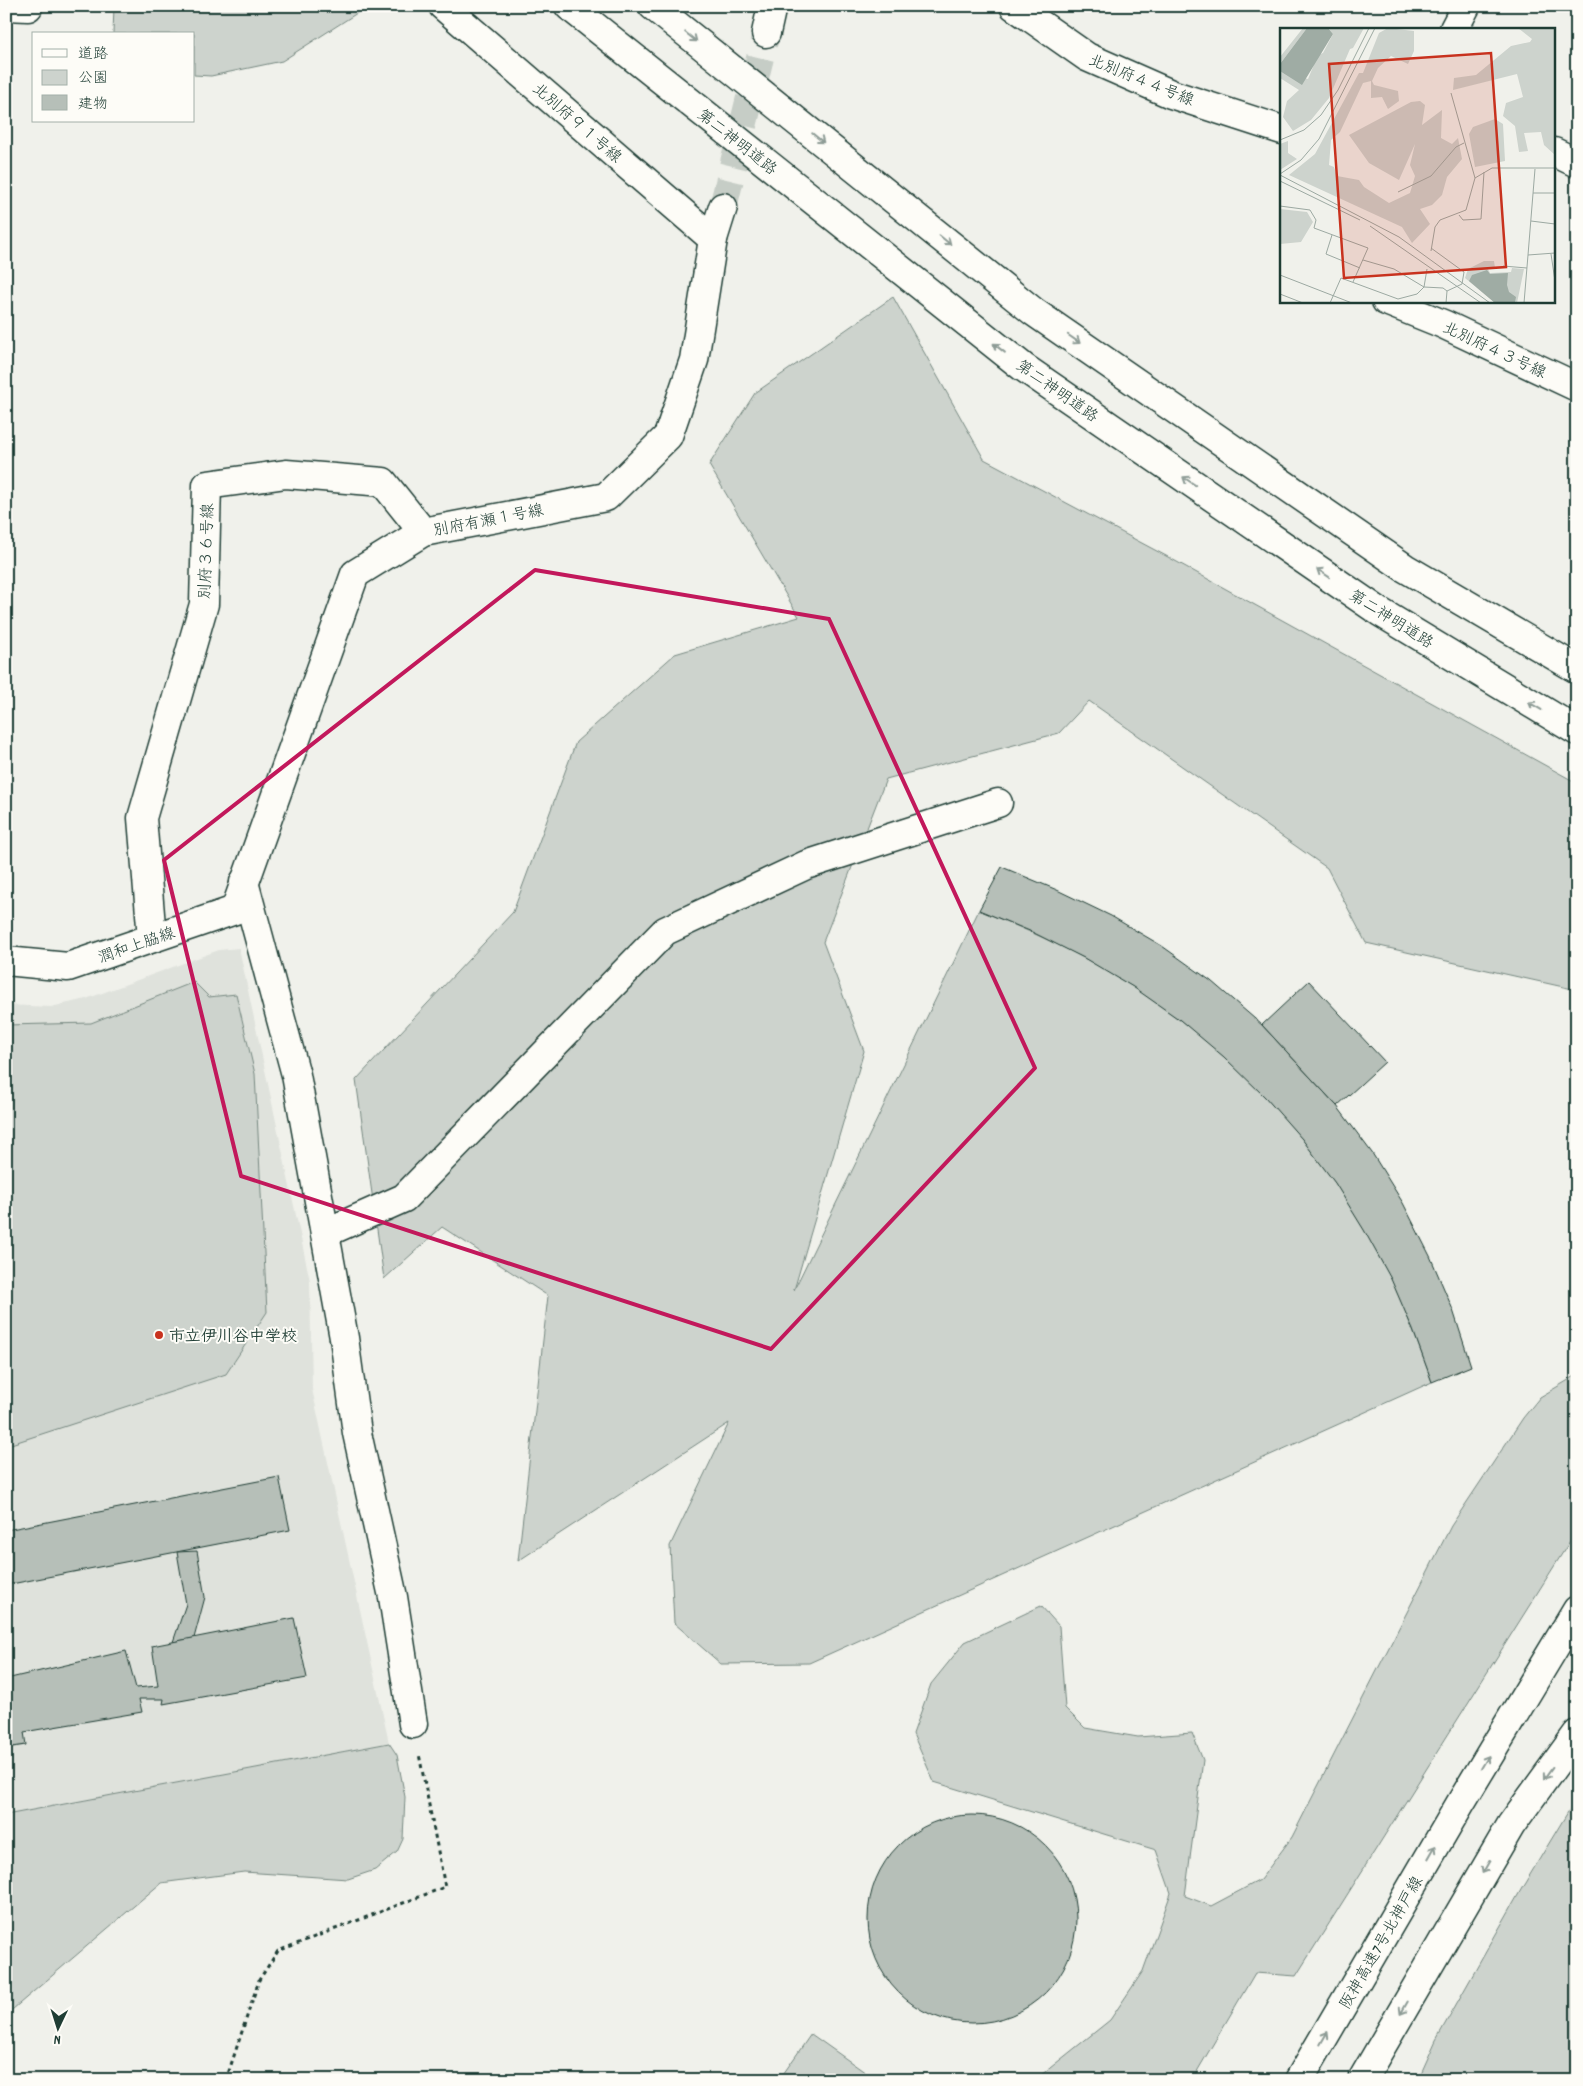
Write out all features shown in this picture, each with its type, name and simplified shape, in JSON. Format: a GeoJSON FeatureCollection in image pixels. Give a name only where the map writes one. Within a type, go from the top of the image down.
{"type":"FeatureCollection","features":[{"type":"Feature","properties":{"kind":"main road"},"geometry":{"type":"LineString","coordinates":[[6,6],[28,6]]}},
{"type":"Feature","properties":{"kind":"main road","name":"北別府９１号線"},"geometry":{"type":"LineString","coordinates":[[443,6],[713,239]]}},
{"type":"Feature","properties":{"kind":"main road","name":"第二神明道路"},"geometry":{"type":"LineString","coordinates":[[569,6],[1023,367],[1380,612],[1577,731]]}},
{"type":"Feature","properties":{"kind":"main road"},"geometry":{"type":"LineString","coordinates":[[653,6],[1034,312],[1405,568],[1577,669]]}},
{"type":"Feature","properties":{"kind":"main road"},"geometry":{"type":"LineString","coordinates":[[766,33],[772,6]]}},
{"type":"Feature","properties":{"kind":"main road","name":"北別府４４号線"},"geometry":{"type":"LineString","coordinates":[[1014,6],[1087,57],[1170,94],[1280,129]]}},
{"type":"Feature","properties":{"kind":"main road"},"geometry":{"type":"LineString","coordinates":[[1455,28],[1466,6]]}},
{"type":"Feature","properties":{"kind":"main road"},"geometry":{"type":"LineString","coordinates":[[1556,153],[1577,163]]}},
{"type":"Feature","properties":{"kind":"main road","name":"別府有瀬１号線"},"geometry":{"type":"LineString","coordinates":[[244,882],[355,574],[423,532],[606,497],[668,436],[694,360],[713,239],[723,207]]}},
{"type":"Feature","properties":{"kind":"main road","name":"北別府４３号線"},"geometry":{"type":"LineString","coordinates":[[1388,302],[1443,324],[1577,387]]}},
{"type":"Feature","properties":{"kind":"main road","name":"別府３６号線"},"geometry":{"type":"LineString","coordinates":[[152,938],[142,818],[204,604],[207,485],[286,474],[383,482],[423,532]]}},
{"type":"Feature","properties":{"kind":"main road"},"geometry":{"type":"LineString","coordinates":[[325,1233],[404,1198],[665,931],[806,865],[998,803]]}},
{"type":"Feature","properties":{"kind":"main road"},"geometry":{"type":"LineString","coordinates":[[244,882],[296,1075],[344,1338],[357,1433],[393,1597],[413,1724]]}},
{"type":"Feature","properties":{"kind":"main road","name":"潤和上脇線"},"geometry":{"type":"LineString","coordinates":[[6,961],[68,967],[235,910],[244,882]]}},
{"type":"Feature","properties":{"kind":"main road","name":"阪神高速7号北神戸線"},"geometry":{"type":"LineString","coordinates":[[1299,2080],[1460,1804],[1577,1610]]}},
{"type":"Feature","properties":{"kind":"main road"},"geometry":{"type":"LineString","coordinates":[[1362,2080],[1511,1825],[1577,1734]]}},
{"type":"Feature","properties":{"kind":"path"},"geometry":{"type":"LineString","coordinates":[[226,2080],[259,1980],[278,1951],[445,1887],[413,1724]]}},
{"type":"Feature","properties":{"kind":"highlighted area"},"geometry":{"type":"Polygon","coordinates":[[[535,570],[829,619],[1035,1068],[771,1349],[241,1176],[164,860],[535,570]]]}},
{"type":"Feature","properties":{"kind":"shaded area","name":"市立伊川谷中学校"},"geometry":{"type":"Polygon","coordinates":[[[239,948],[310,1281],[312,1389],[389,1743],[6,1815],[6,1005],[51,1007],[86,999],[219,950],[239,948]]]}},
{"type":"Feature","properties":{"kind":"green space"},"geometry":{"type":"Polygon","coordinates":[[[114,6],[368,6],[282,61],[211,76],[195,75],[195,32],[113,32],[114,6]]]}},
{"type":"Feature","properties":{"kind":"green space"},"geometry":{"type":"Polygon","coordinates":[[[893,297],[984,459],[1168,557],[1577,783],[1577,990],[1366,943],[1327,868],[1089,701],[1059,733],[886,779],[823,942],[864,1051],[794,1290],[979,910],[1070,950],[1131,985],[1177,1018],[1221,1054],[1262,1094],[1300,1137],[1335,1182],[1365,1230],[1392,1280],[1432,1382],[809,1663],[721,1664],[674,1623],[670,1546],[729,1423],[518,1561],[548,1296],[442,1227],[384,1279],[356,1080],[513,912],[576,742],[675,654],[799,617],[709,465],[755,393],[893,297]]]}},
{"type":"Feature","properties":{"kind":"green space"},"geometry":{"type":"Polygon","coordinates":[[[194,982],[209,997],[236,994],[255,1074],[267,1312],[226,1374],[8,1445],[6,1025],[91,1023],[194,982]]]}},
{"type":"Feature","properties":{"kind":"green space"},"geometry":{"type":"Polygon","coordinates":[[[1577,1375],[1577,1530],[1296,1976],[1255,1973],[1192,2080],[1035,2080],[1110,2020],[1143,1971],[1171,1893],[1156,1850],[934,1782],[913,1734],[931,1684],[965,1642],[1041,1606],[1059,1626],[1065,1708],[1085,1728],[1138,1737],[1192,1733],[1203,1760],[1185,1896],[1211,1906],[1260,1880],[1292,1837],[1451,1526],[1523,1418],[1540,1397],[1577,1375]]]}},
{"type":"Feature","properties":{"kind":"green space"},"geometry":{"type":"Polygon","coordinates":[[[389,1743],[397,1755],[405,1797],[403,1839],[397,1852],[375,1870],[348,1879],[244,1872],[161,1883],[6,2015],[6,1815],[389,1743]]]}},
{"type":"Feature","properties":{"kind":"green space"},"geometry":{"type":"Polygon","coordinates":[[[1577,1797],[1577,2080],[1418,2080],[1436,2040],[1522,1888],[1577,1797]]]}},
{"type":"Feature","properties":{"kind":"green space"},"geometry":{"type":"Polygon","coordinates":[[[811,2034],[876,2080],[779,2080],[811,2034]]]}},
{"type":"Feature","properties":{"kind":"building"},"geometry":{"type":"Polygon","coordinates":[[[1002,867],[1057,890],[1111,916],[1162,946],[1211,981],[1262,1025],[1337,1106],[1372,1153],[1403,1203],[1430,1256],[1453,1310],[1471,1366],[1432,1382],[1413,1330],[1391,1279],[1335,1183],[1302,1139],[1265,1097],[1224,1057],[1180,1020],[1133,987],[1084,958],[1032,932],[979,910],[1002,867]]]}},
{"type":"Feature","properties":{"kind":"building"},"geometry":{"type":"Polygon","coordinates":[[[1309,981],[1385,1062],[1337,1106],[1262,1025],[1309,981]]]}},
{"type":"Feature","properties":{"kind":"building"},"geometry":{"type":"Polygon","coordinates":[[[279,1477],[290,1530],[6,1585],[6,1530],[279,1477]]]}},
{"type":"Feature","properties":{"kind":"building"},"geometry":{"type":"Polygon","coordinates":[[[197,1551],[205,1597],[194,1638],[173,1642],[186,1604],[177,1552],[197,1551]]]}},
{"type":"Feature","properties":{"kind":"building"},"geometry":{"type":"Polygon","coordinates":[[[294,1618],[307,1678],[163,1704],[164,1699],[139,1699],[142,1712],[24,1732],[26,1745],[6,1748],[6,1679],[126,1651],[136,1688],[158,1686],[152,1646],[294,1618]]]}},
{"type":"Feature","properties":{"kind":"building"},"geometry":{"type":"Polygon","coordinates":[[[972,1815],[992,1817],[1012,1823],[1038,1839],[1052,1853],[1068,1879],[1074,1899],[1076,1919],[1074,1939],[1068,1959],[1052,1985],[1038,1999],[1012,2015],[992,2021],[972,2023],[952,2021],[932,2015],[906,1999],[892,1985],[876,1959],[870,1939],[868,1919],[870,1899],[876,1879],[892,1853],[906,1839],[932,1823],[952,1817],[972,1815]]]}},
{"type":"Feature","properties":{"kind":"tunnel"},"geometry":{"type":"LineString","coordinates":[[723,207],[766,33]]}},
{"type":"Feature","properties":{"kind":"place","name":"市立伊川谷中学校"},"geometry":{"type":"Point","coordinates":[159,1335]}}]}
